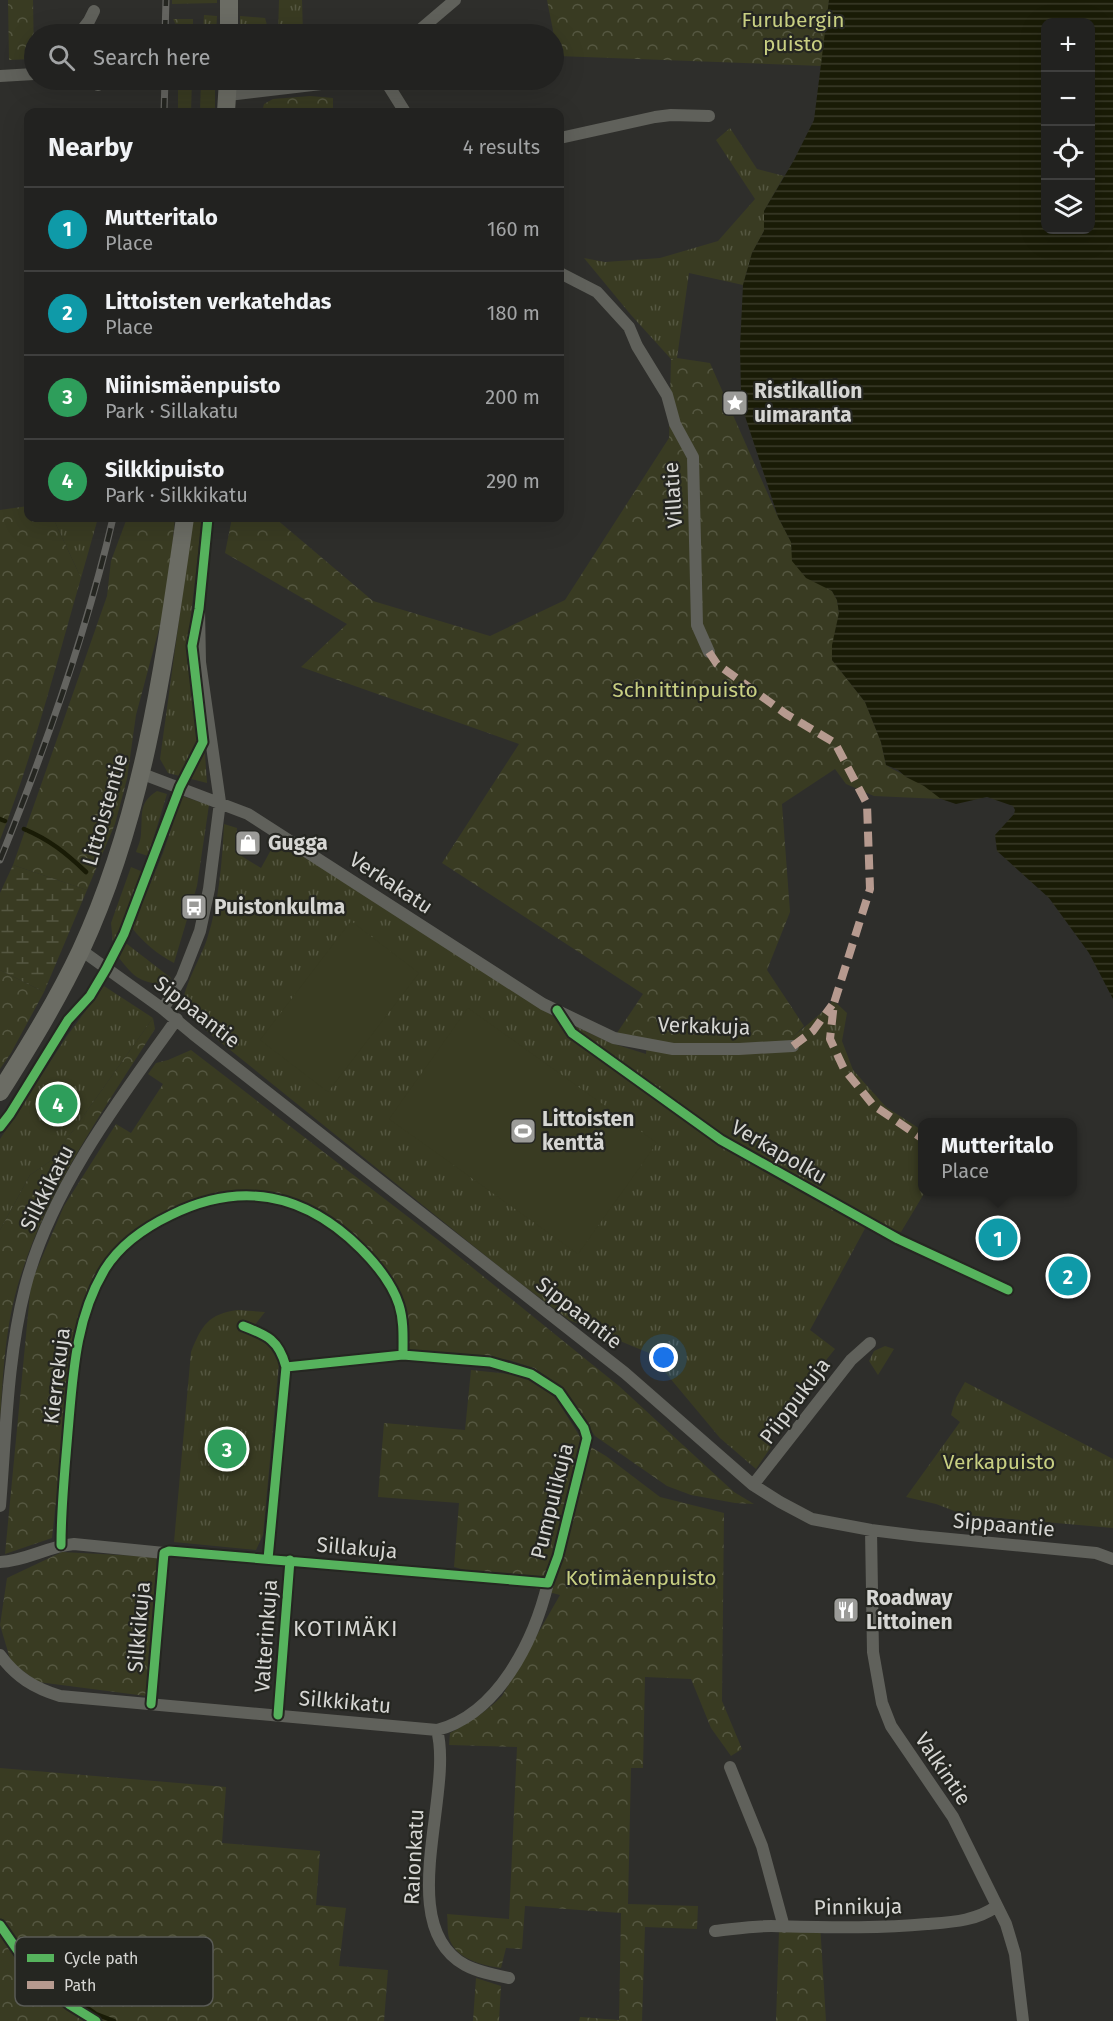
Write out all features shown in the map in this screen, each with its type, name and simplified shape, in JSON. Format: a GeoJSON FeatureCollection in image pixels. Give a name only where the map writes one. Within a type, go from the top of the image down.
{"type":"FeatureCollection","features":[{"type":"Feature","properties":{"kind":"street"},"geometry":{"type":"LineString","coordinates":[[229,0],[229,24]]}},
{"type":"Feature","properties":{"kind":"street"},"geometry":{"type":"LineString","coordinates":[[427,24],[455,0]]}},
{"type":"Feature","properties":{"kind":"street"},"geometry":{"type":"LineString","coordinates":[[87,24],[94,11]]}},
{"type":"Feature","properties":{"kind":"street"},"geometry":{"type":"LineString","coordinates":[[0,76],[24,75]]}},
{"type":"Feature","properties":{"kind":"street"},"geometry":{"type":"LineString","coordinates":[[227,96],[275,90]]}},
{"type":"Feature","properties":{"kind":"street"},"geometry":{"type":"LineString","coordinates":[[391,90],[402,108]]}},
{"type":"Feature","properties":{"kind":"street"},"geometry":{"type":"LineString","coordinates":[[564,137],[655,117],[709,116]]}},
{"type":"Feature","properties":{"kind":"street","name":"Villatie"},"geometry":{"type":"LineString","coordinates":[[564,275],[591,288],[606,300],[629,327],[637,346],[667,395],[675,424],[693,457],[697,626],[709,652]]}},
{"type":"Feature","properties":{"kind":"street","name":"Littoistentie"},"geometry":{"type":"LineString","coordinates":[[0,1092],[46,1015],[81,950],[120,848],[140,773],[166,652],[184,522]]}},
{"type":"Feature","properties":{"kind":"street"},"geometry":{"type":"LineString","coordinates":[[163,1009],[182,977],[200,931],[209,889],[220,802],[200,662],[199,609]]}},
{"type":"Feature","properties":{"kind":"street","name":"Verkakatu"},"geometry":{"type":"LineString","coordinates":[[140,773],[248,814],[543,1004],[614,1038]]}},
{"type":"Feature","properties":{"kind":"street","name":"Sippaantie"},"geometry":{"type":"LineString","coordinates":[[81,950],[177,1019],[625,1373],[753,1485],[812,1519],[871,1530],[1096,1553],[1113,1558]]}},
{"type":"Feature","properties":{"kind":"street","name":"Silkkikatu"},"geometry":{"type":"LineString","coordinates":[[0,1506],[14,1345],[25,1288],[34,1258],[58,1203],[87,1152],[117,1104],[177,1019]]}},
{"type":"Feature","properties":{"kind":"street","name":"Verkakuja"},"geometry":{"type":"LineString","coordinates":[[614,1038],[673,1049],[793,1046]]}},
{"type":"Feature","properties":{"kind":"street","name":"Piippukuja"},"geometry":{"type":"LineString","coordinates":[[753,1485],[851,1360],[870,1343]]}},
{"type":"Feature","properties":{"kind":"street","name":"Valkintie"},"geometry":{"type":"LineString","coordinates":[[871,1530],[873,1652],[882,1703],[891,1726],[953,1817],[1006,1924],[1015,1954],[1023,2021]]}},
{"type":"Feature","properties":{"kind":"street"},"geometry":{"type":"LineString","coordinates":[[0,1562],[24,1559],[61,1545],[74,1544],[164,1553]]}},
{"type":"Feature","properties":{"kind":"street","name":"Silkkikatu"},"geometry":{"type":"LineString","coordinates":[[0,1655],[24,1680],[48,1692],[72,1698],[437,1730],[460,1722],[496,1693],[524,1645],[539,1613],[548,1583]]}},
{"type":"Feature","properties":{"kind":"street","name":"Raionkatu"},"geometry":{"type":"LineString","coordinates":[[437,1730],[441,1762],[429,1868],[431,1918],[444,1945],[463,1964],[488,1974],[508,1978]]}},
{"type":"Feature","properties":{"kind":"street"},"geometry":{"type":"LineString","coordinates":[[730,1767],[762,1846],[784,1927]]}},
{"type":"Feature","properties":{"kind":"street","name":"Pinnikuja"},"geometry":{"type":"LineString","coordinates":[[715,1931],[768,1926],[894,1927],[954,1922],[980,1917],[998,1906]]}},
{"type":"Feature","properties":{"kind":"green space"},"geometry":{"type":"Polygon","coordinates":[[[8,0],[33,0],[33,24],[24,24],[24,59],[9,60],[8,0]]]}},
{"type":"Feature","properties":{"kind":"green space"},"geometry":{"type":"Polygon","coordinates":[[[172,0],[217,0],[217,3],[172,4],[172,0]]]}},
{"type":"Feature","properties":{"kind":"green space"},"geometry":{"type":"Polygon","coordinates":[[[279,0],[302,0],[303,24],[278,24],[279,0]]]}},
{"type":"Feature","properties":{"kind":"green space","name":"Furubergin puisto"},"geometry":{"type":"Polygon","coordinates":[[[547,0],[829,0],[822,66],[564,56],[564,24],[552,24],[547,0]]]}},
{"type":"Feature","properties":{"kind":"green space"},"geometry":{"type":"Polygon","coordinates":[[[204,15],[217,16],[217,24],[204,24],[204,15]]]}},
{"type":"Feature","properties":{"kind":"green space"},"geometry":{"type":"Polygon","coordinates":[[[240,16],[265,18],[267,24],[240,24],[240,16]]]}},
{"type":"Feature","properties":{"kind":"green space"},"geometry":{"type":"Polygon","coordinates":[[[173,19],[193,19],[193,24],[176,24],[173,19]]]}},
{"type":"Feature","properties":{"kind":"green space"},"geometry":{"type":"Polygon","coordinates":[[[178,90],[192,90],[191,108],[178,108],[178,90]]]}},
{"type":"Feature","properties":{"kind":"green space"},"geometry":{"type":"Polygon","coordinates":[[[201,90],[215,90],[215,108],[200,108],[201,90]]]}},
{"type":"Feature","properties":{"kind":"green space"},"geometry":{"type":"Polygon","coordinates":[[[310,96],[333,98],[333,108],[263,108],[264,104],[273,99],[310,96]]]}},
{"type":"Feature","properties":{"kind":"green space"},"geometry":{"type":"Polygon","coordinates":[[[730,128],[757,169],[784,176],[764,211],[764,231],[752,253],[743,285],[689,273],[677,358],[671,359],[584,258],[605,262],[660,258],[718,241],[755,199],[716,140],[730,128]]]}},
{"type":"Feature","properties":{"kind":"green space","name":"Schnittinpuisto"},"geometry":{"type":"Polygon","coordinates":[[[671,359],[710,363],[791,542],[793,561],[832,591],[837,600],[839,613],[832,660],[865,702],[881,742],[886,765],[921,784],[941,799],[874,796],[846,784],[835,769],[782,804],[790,912],[767,970],[804,1026],[791,1039],[778,1043],[673,1046],[617,1033],[643,994],[442,863],[519,744],[301,667],[347,624],[225,553],[231,522],[280,522],[373,601],[490,636],[565,600],[669,438],[671,359]]]}},
{"type":"Feature","properties":{"kind":"green space"},"geometry":{"type":"Polygon","coordinates":[[[24,507],[24,522],[55,522],[81,578],[34,743],[0,840],[0,510],[24,507]]]}},
{"type":"Feature","properties":{"kind":"green space"},"geometry":{"type":"Polygon","coordinates":[[[55,522],[97,522],[81,578],[55,522]]]}},
{"type":"Feature","properties":{"kind":"green space"},"geometry":{"type":"Polygon","coordinates":[[[126,522],[175,522],[167,599],[136,715],[127,779],[115,824],[87,890],[13,865],[107,596],[111,561],[126,522]]]}},
{"type":"Feature","properties":{"kind":"green space"},"geometry":{"type":"Polygon","coordinates":[[[192,522],[202,522],[187,651],[199,743],[205,754],[207,783],[168,773],[160,759],[192,522]]]}},
{"type":"Feature","properties":{"kind":"green space"},"geometry":{"type":"Polygon","coordinates":[[[157,791],[167,794],[148,856],[136,852],[144,805],[157,791]]]}},
{"type":"Feature","properties":{"kind":"green space"},"geometry":{"type":"Polygon","coordinates":[[[182,796],[209,805],[197,886],[174,963],[151,948],[132,928],[163,853],[182,796]]]}},
{"type":"Feature","properties":{"kind":"green space","name":"Littoisten kenttä"},"geometry":{"type":"Polygon","coordinates":[[[224,824],[237,828],[235,852],[261,868],[277,839],[553,1016],[611,1043],[646,1054],[647,1041],[791,1039],[833,1000],[847,1013],[842,1041],[853,1070],[886,1107],[918,1128],[918,1196],[923,1196],[901,1232],[868,1223],[810,1330],[835,1349],[762,1440],[771,1447],[756,1469],[720,1438],[649,1353],[569,1320],[507,1273],[213,1036],[195,1019],[184,1000],[211,925],[221,868],[224,824]]]}},
{"type":"Feature","properties":{"kind":"green space"},"geometry":{"type":"Polygon","coordinates":[[[13,865],[87,890],[44,992],[0,970],[0,893],[13,865]]]}},
{"type":"Feature","properties":{"kind":"green space"},"geometry":{"type":"Polygon","coordinates":[[[131,867],[143,872],[130,908],[113,943],[111,923],[131,867]]]}},
{"type":"Feature","properties":{"kind":"green space"},"geometry":{"type":"Polygon","coordinates":[[[351,921],[419,973],[328,1092],[260,1040],[351,921]]]}},
{"type":"Feature","properties":{"kind":"green space"},"geometry":{"type":"Polygon","coordinates":[[[126,944],[171,978],[164,985],[148,982],[133,974],[119,958],[126,944]]]}},
{"type":"Feature","properties":{"kind":"green space"},"geometry":{"type":"Polygon","coordinates":[[[0,970],[44,992],[0,1069],[0,970]]]}},
{"type":"Feature","properties":{"kind":"green space"},"geometry":{"type":"Polygon","coordinates":[[[104,986],[153,1018],[52,1160],[30,1175],[0,1230],[0,1139],[67,1036],[104,986]]]}},
{"type":"Feature","properties":{"kind":"green space","name":"Littoisten kenttä"},"geometry":{"type":"Polygon","coordinates":[[[468,1008],[657,1143],[578,1254],[389,1119],[468,1008]]]}},
{"type":"Feature","properties":{"kind":"green space"},"geometry":{"type":"Polygon","coordinates":[[[153,1018],[155,1029],[79,1149],[46,1212],[32,1245],[20,1278],[11,1314],[0,1423],[0,1230],[30,1175],[52,1160],[153,1018]]]}},
{"type":"Feature","properties":{"kind":"green space"},"geometry":{"type":"Polygon","coordinates":[[[191,1050],[442,1243],[619,1386],[734,1492],[754,1504],[691,1495],[667,1486],[595,1436],[563,1388],[534,1368],[509,1360],[408,1351],[406,1317],[401,1297],[384,1268],[360,1242],[305,1203],[280,1195],[254,1191],[202,1198],[177,1207],[132,1234],[113,1252],[99,1271],[83,1307],[73,1343],[52,1538],[5,1554],[31,1283],[64,1206],[116,1124],[131,1133],[163,1084],[148,1074],[156,1063],[191,1050]]]}},
{"type":"Feature","properties":{"kind":"green space"},"geometry":{"type":"Polygon","coordinates":[[[238,1310],[265,1312],[250,1331],[268,1344],[279,1363],[263,1535],[256,1550],[174,1542],[191,1352],[207,1322],[220,1314],[238,1310]]]}},
{"type":"Feature","properties":{"kind":"green space"},"geometry":{"type":"Polygon","coordinates":[[[885,1346],[894,1349],[878,1375],[869,1361],[874,1351],[885,1346]]]}},
{"type":"Feature","properties":{"kind":"green space","name":"Kotimäenpuisto"},"geometry":{"type":"Polygon","coordinates":[[[471,1370],[510,1374],[528,1379],[555,1397],[584,1443],[606,1456],[660,1497],[724,1513],[722,1701],[742,1749],[731,1756],[711,1728],[691,1679],[645,1677],[643,1768],[631,1768],[628,1904],[698,1906],[697,1929],[645,1927],[642,2021],[579,2021],[580,2017],[619,2020],[621,1913],[525,1906],[522,1949],[506,1948],[501,1968],[478,1963],[463,1956],[452,1945],[449,1938],[447,1914],[509,1919],[517,1747],[449,1745],[450,1733],[478,1716],[502,1696],[560,1595],[454,1567],[459,1503],[378,1497],[384,1423],[465,1430],[471,1370]]]}},
{"type":"Feature","properties":{"kind":"green space","name":"Verkapuisto"},"geometry":{"type":"Polygon","coordinates":[[[965,1382],[1113,1459],[1113,1528],[965,1515],[936,1504],[906,1497],[960,1422],[951,1415],[956,1398],[965,1382]]]}},
{"type":"Feature","properties":{"kind":"green space"},"geometry":{"type":"Polygon","coordinates":[[[62,1552],[157,1557],[146,1696],[38,1682],[11,1662],[0,1625],[7,1578],[62,1552]]]}},
{"type":"Feature","properties":{"kind":"green space"},"geometry":{"type":"Polygon","coordinates":[[[0,1768],[226,1787],[222,1843],[320,1851],[316,1905],[346,1908],[339,1966],[388,1970],[384,2021],[0,2021],[0,1768]]]}},
{"type":"Feature","properties":{"kind":"green space"},"geometry":{"type":"Polygon","coordinates":[[[820,1923],[826,2021],[776,2021],[779,1931],[820,1923]]]}},
{"type":"Feature","properties":{"kind":"green space"},"geometry":{"type":"Polygon","coordinates":[[[476,1978],[501,1986],[499,2021],[473,2021],[476,1978]]]}},
{"type":"Feature","properties":{"kind":"shaded area"},"geometry":{"type":"Polygon","coordinates":[[[829,0],[1113,0],[1113,999],[1089,953],[1049,898],[997,851],[995,835],[1014,814],[1013,806],[987,797],[956,804],[941,799],[924,786],[886,765],[881,742],[865,702],[832,660],[832,645],[839,613],[837,600],[832,591],[806,578],[792,561],[791,542],[778,517],[745,416],[741,391],[740,347],[743,285],[752,253],[764,231],[764,211],[814,120],[829,0]]]}},
{"type":"Feature","properties":{"kind":"waterway"},"geometry":{"type":"LineString","coordinates":[[0,819],[5,821]]}},
{"type":"Feature","properties":{"kind":"waterway"},"geometry":{"type":"LineString","coordinates":[[24,829],[57,848],[86,872]]}},
{"type":"Feature","properties":{"kind":"waterway"},"geometry":{"type":"LineString","coordinates":[[85,2006],[96,2014],[114,2021]]}},
{"type":"Feature","properties":{"kind":"railway"},"geometry":{"type":"LineString","coordinates":[[165,24],[166,0]]}},
{"type":"Feature","properties":{"kind":"railway"},"geometry":{"type":"LineString","coordinates":[[164,108],[165,90]]}},
{"type":"Feature","properties":{"kind":"railway"},"geometry":{"type":"LineString","coordinates":[[0,860],[63,691],[90,605],[112,522]]}},
{"type":"Feature","properties":{"kind":"marked path"},"geometry":{"type":"LineString","coordinates":[[709,652],[717,664],[786,714],[835,743],[867,804],[870,889],[834,1003],[830,1039],[844,1069],[873,1105],[918,1136]]}},
{"type":"Feature","properties":{"kind":"marked path"},"geometry":{"type":"LineString","coordinates":[[793,1046],[813,1031],[832,1005]]}},
{"type":"Feature","properties":{"kind":"cycle path"},"geometry":{"type":"LineString","coordinates":[[0,1127],[68,1020],[90,996],[106,969],[124,934],[180,787],[203,742],[192,646],[199,609],[208,522]]}},
{"type":"Feature","properties":{"kind":"cycle path","name":"Verkapolku"},"geometry":{"type":"LineString","coordinates":[[557,1010],[572,1033],[721,1140],[898,1239],[1008,1290]]}},
{"type":"Feature","properties":{"kind":"cycle path","name":"Kierrekuja"},"geometry":{"type":"LineString","coordinates":[[61,1545],[63,1488],[72,1390],[77,1348],[87,1308],[111,1260],[134,1238],[162,1220],[197,1204],[223,1198],[248,1196],[272,1198],[295,1205],[318,1216],[340,1230],[361,1249],[388,1282],[401,1311],[403,1355]]}},
{"type":"Feature","properties":{"kind":"cycle path"},"geometry":{"type":"LineString","coordinates":[[243,1326],[271,1340],[280,1350],[286,1367],[268,1559]]}},
{"type":"Feature","properties":{"kind":"cycle path","name":"Pumpulikuja"},"geometry":{"type":"LineString","coordinates":[[151,1704],[164,1553],[169,1551],[548,1583],[558,1556],[587,1438],[584,1428],[559,1392],[531,1374],[490,1362],[403,1355],[286,1367]]}},
{"type":"Feature","properties":{"kind":"cycle path","name":"Valterinkuja"},"geometry":{"type":"LineString","coordinates":[[278,1715],[290,1560]]}},
{"type":"Feature","properties":{"kind":"cycle path"},"geometry":{"type":"LineString","coordinates":[[0,1925],[15,1947]]}},
{"type":"Feature","properties":{"kind":"cycle path"},"geometry":{"type":"LineString","coordinates":[[72,2006],[96,2021]]}},
{"type":"Feature","properties":{"kind":"place","name":"Ristikallion uimaranta"},"geometry":{"type":"Point","coordinates":[735,403]}},
{"type":"Feature","properties":{"kind":"place","name":"Gugga"},"geometry":{"type":"Point","coordinates":[248,843]}},
{"type":"Feature","properties":{"kind":"place","name":"Puistonkulma"},"geometry":{"type":"Point","coordinates":[194,907]}},
{"type":"Feature","properties":{"kind":"place","name":"Silkkipuisto"},"geometry":{"type":"Point","coordinates":[58,1104]}},
{"type":"Feature","properties":{"kind":"place","name":"Littoisten kenttä"},"geometry":{"type":"Point","coordinates":[523,1131]}},
{"type":"Feature","properties":{"kind":"place","name":"Mutteritalo"},"geometry":{"type":"Point","coordinates":[998,1238]}},
{"type":"Feature","properties":{"kind":"place","name":"Littoisten verkatehdas"},"geometry":{"type":"Point","coordinates":[1068,1276]}},
{"type":"Feature","properties":{"kind":"place","name":"Niinismäenpuisto"},"geometry":{"type":"Point","coordinates":[227,1449]}},
{"type":"Feature","properties":{"kind":"place","name":"Roadway Littoinen"},"geometry":{"type":"Point","coordinates":[846,1610]}},
{"type":"Feature","properties":{"kind":"district","name":"KOTIMÄKI"},"geometry":{"type":"Point","coordinates":[346,1628]}}]}
